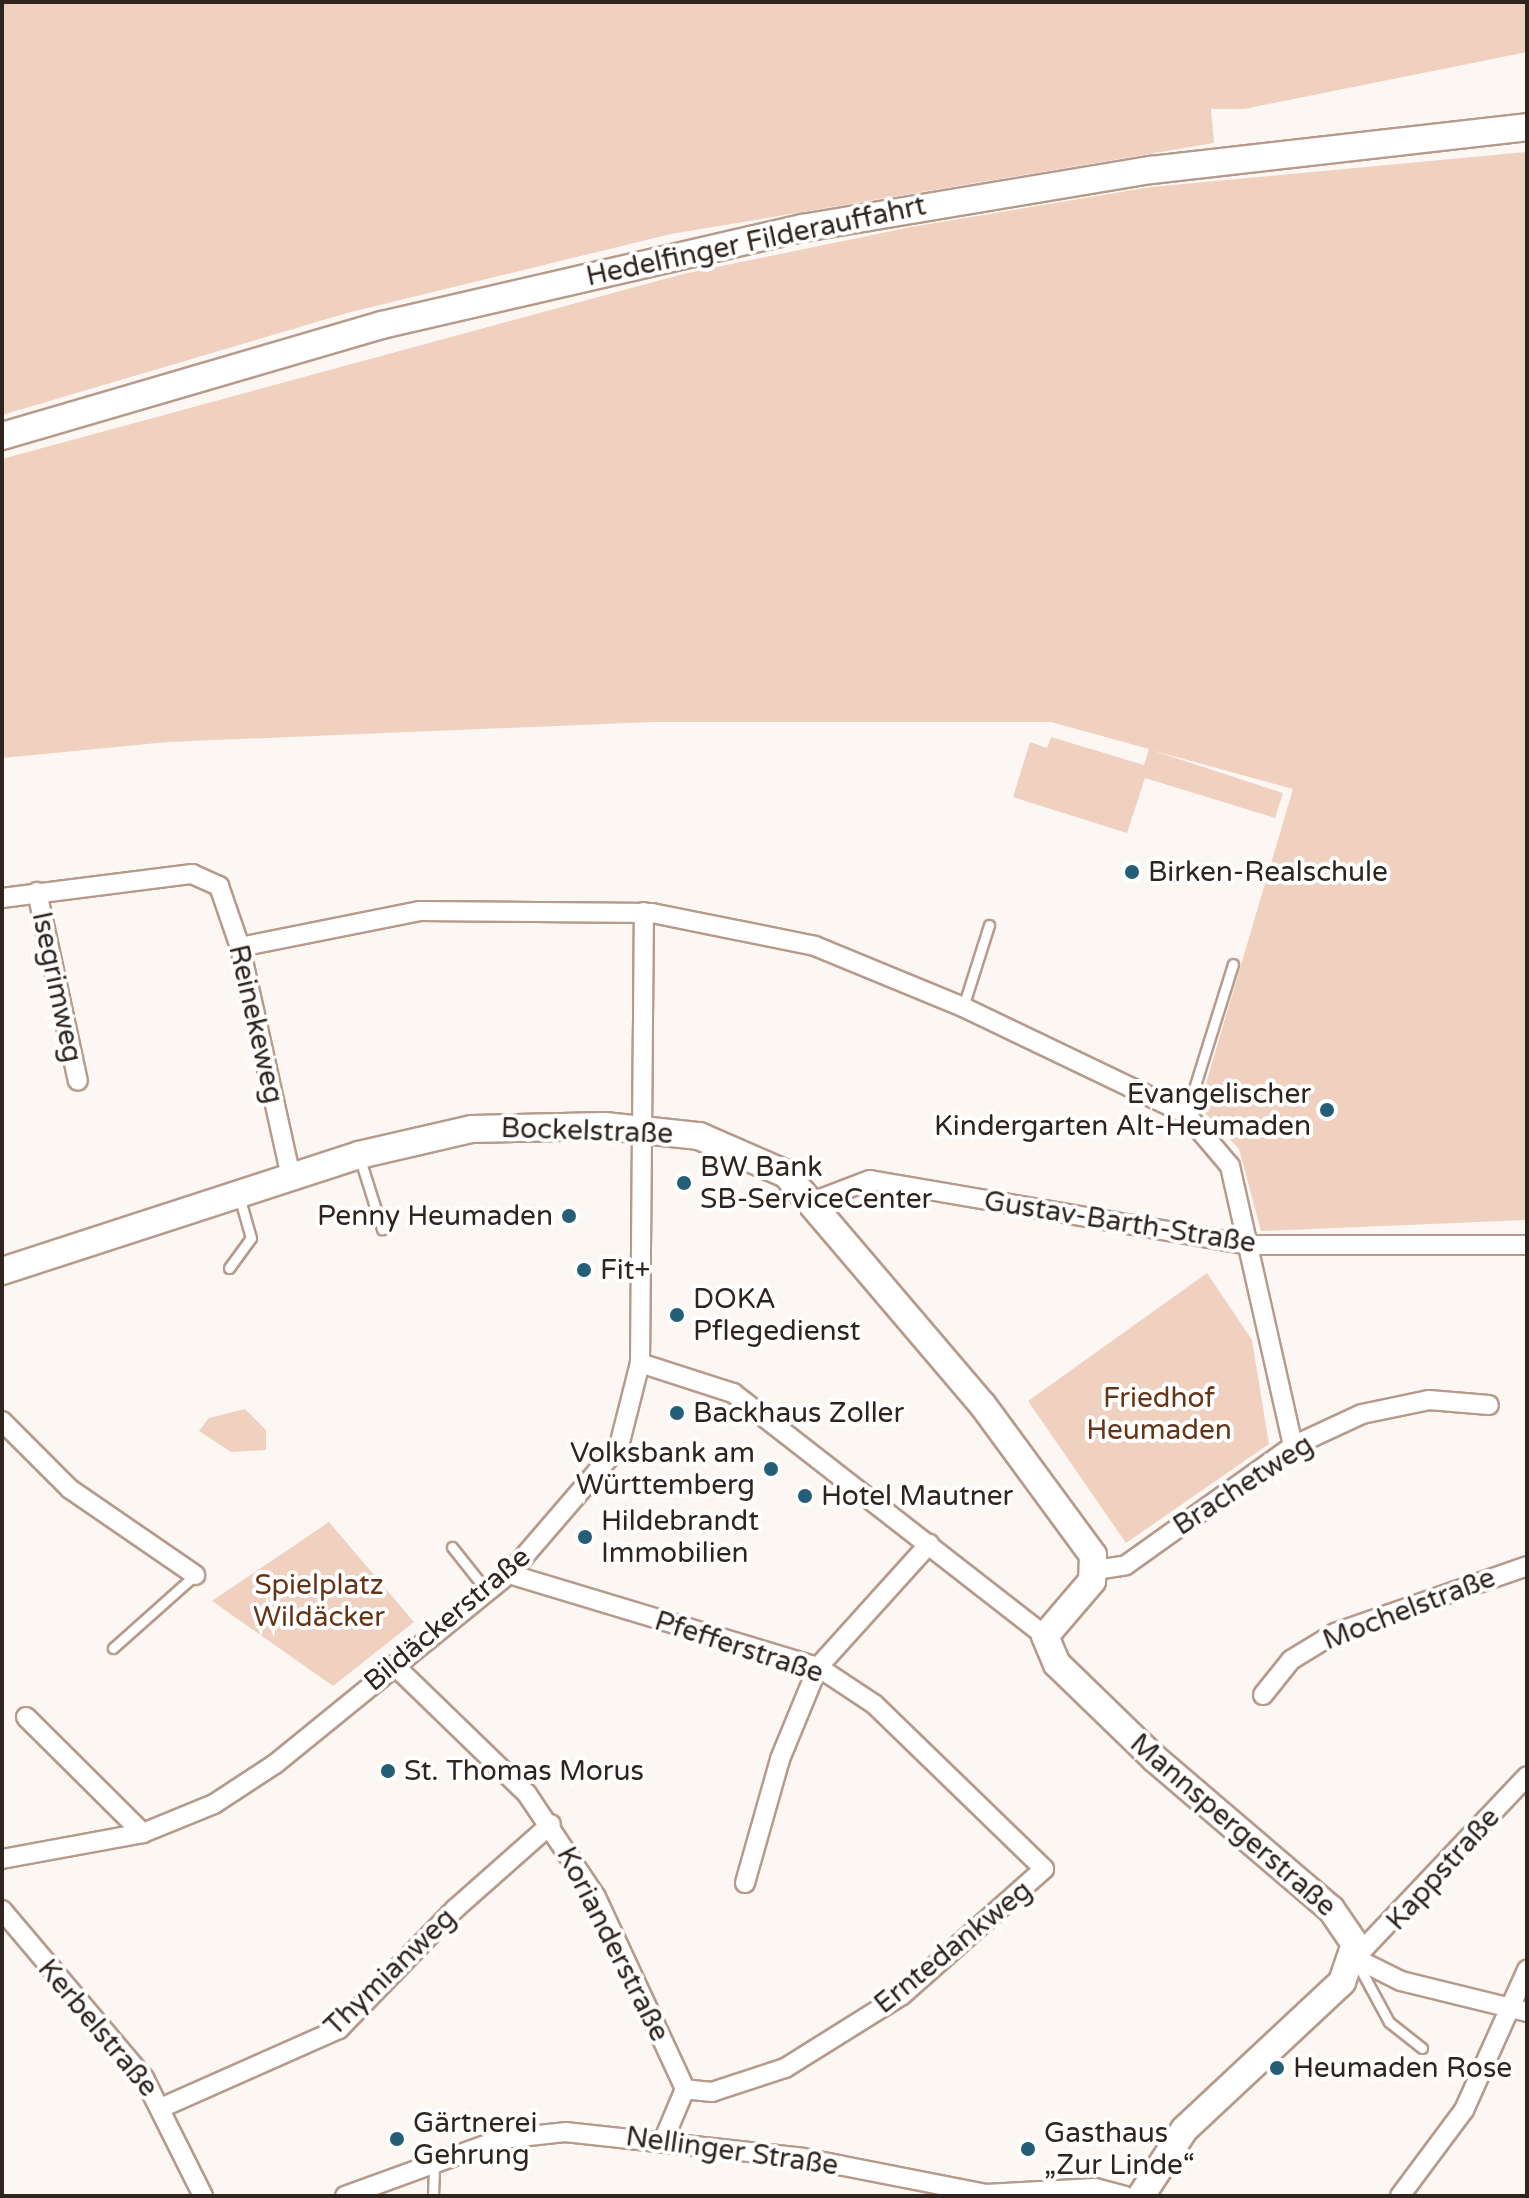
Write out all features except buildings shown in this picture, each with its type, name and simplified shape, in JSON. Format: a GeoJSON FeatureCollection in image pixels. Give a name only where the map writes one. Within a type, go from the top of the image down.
{"type":"FeatureCollection","features":[{"type":"Feature","properties":{"kind":"street","name":"Hedelfinger Filderauffahrt"},"geometry":{"type":"LineString","coordinates":[[2,436],[368,329],[803,228],[1165,168],[1527,127]]}},
{"type":"Feature","properties":{"kind":"street","name":"Isegrimweg"},"geometry":{"type":"LineString","coordinates":[[2,898],[37,892],[210,878]]}},
{"type":"Feature","properties":{"kind":"street","name":"Reinekeweg"},"geometry":{"type":"LineString","coordinates":[[210,878],[227,902],[240,947],[291,1177]]}},
{"type":"Feature","properties":{"kind":"street","name":"Isegrimweg"},"geometry":{"type":"LineString","coordinates":[[37,892],[78,1081]]}},
{"type":"Feature","properties":{"kind":"street"},"geometry":{"type":"LineString","coordinates":[[240,947],[420,911],[644,912],[815,946],[963,1007],[1186,1114],[1230,1166],[1293,1446]]}},
{"type":"Feature","properties":{"kind":"street","name":"Bildäckerstraße"},"geometry":{"type":"LineString","coordinates":[[2,1859],[143,1833],[214,1804],[275,1764],[509,1574],[619,1446],[640,1363],[646,1129],[644,912]]}},
{"type":"Feature","properties":{"kind":"street","name":"Bockelstraße"},"geometry":{"type":"LineString","coordinates":[[2,1271],[359,1155],[472,1129],[646,1129],[733,1146],[815,1201],[991,1416],[1083,1537],[1096,1570]]}},
{"type":"Feature","properties":{"kind":"street","name":"Gustav-Barth-Straße"},"geometry":{"type":"LineString","coordinates":[[815,1201],[833,1188],[870,1180],[1250,1245],[1527,1245]]}},
{"type":"Feature","properties":{"kind":"street"},"geometry":{"type":"LineString","coordinates":[[640,1363],[733,1393],[1045,1636],[1096,1570]]}},
{"type":"Feature","properties":{"kind":"street","name":"Brachetweg"},"geometry":{"type":"LineString","coordinates":[[1096,1570],[1126,1565],[1293,1446],[1362,1414],[1429,1400],[1489,1405]]}},
{"type":"Feature","properties":{"kind":"street"},"geometry":{"type":"LineString","coordinates":[[2,1421],[70,1489],[195,1575]]}},
{"type":"Feature","properties":{"kind":"street"},"geometry":{"type":"LineString","coordinates":[[745,1883],[780,1759],[818,1667],[929,1544]]}},
{"type":"Feature","properties":{"kind":"street","name":"Mochelstraße"},"geometry":{"type":"LineString","coordinates":[[1263,1695],[1291,1660],[1335,1633],[1527,1566]]}},
{"type":"Feature","properties":{"kind":"street","name":"Pfefferstraße"},"geometry":{"type":"LineString","coordinates":[[509,1574],[818,1667],[874,1704],[1044,1869]]}},
{"type":"Feature","properties":{"kind":"street","name":"Mannspergerstraße"},"geometry":{"type":"LineString","coordinates":[[1045,1636],[1057,1664],[1121,1727],[1331,1909],[1348,1928],[1355,1958]]}},
{"type":"Feature","properties":{"kind":"street","name":"Korianderstraße"},"geometry":{"type":"LineString","coordinates":[[394,1665],[551,1824],[596,1897],[685,2089]]}},
{"type":"Feature","properties":{"kind":"street"},"geometry":{"type":"LineString","coordinates":[[26,1717],[143,1833]]}},
{"type":"Feature","properties":{"kind":"street","name":"Kappstraße"},"geometry":{"type":"LineString","coordinates":[[1355,1958],[1527,1776]]}},
{"type":"Feature","properties":{"kind":"street","name":"Thymianweg"},"geometry":{"type":"LineString","coordinates":[[163,2107],[339,2029],[455,1909],[551,1824]]}},
{"type":"Feature","properties":{"kind":"street","name":"Erntedankweg"},"geometry":{"type":"LineString","coordinates":[[685,2089],[712,2092],[785,2068],[902,1995],[1044,1869]]}},
{"type":"Feature","properties":{"kind":"street","name":"Kerbelstraße"},"geometry":{"type":"LineString","coordinates":[[2,1910],[163,2107],[203,2196]]}},
{"type":"Feature","properties":{"kind":"street"},"geometry":{"type":"LineString","coordinates":[[1141,2196],[1184,2130],[1314,2011],[1355,1958],[1401,1981],[1518,2011]]}},
{"type":"Feature","properties":{"kind":"street"},"geometry":{"type":"LineString","coordinates":[[1400,2196],[1464,2110],[1518,2011],[1527,1970]]}},
{"type":"Feature","properties":{"kind":"street"},"geometry":{"type":"LineString","coordinates":[[664,2139],[685,2089]]}},
{"type":"Feature","properties":{"kind":"street","name":"Nellinger Straße"},"geometry":{"type":"LineString","coordinates":[[345,2196],[434,2159],[502,2139],[565,2132],[664,2139],[986,2194],[1095,2188],[1125,2196]]}},
{"type":"Feature","properties":{"kind":"lane"},"geometry":{"type":"LineString","coordinates":[[963,1007],[989,925]]}},
{"type":"Feature","properties":{"kind":"lane"},"geometry":{"type":"LineString","coordinates":[[1186,1114],[1233,964]]}},
{"type":"Feature","properties":{"kind":"lane"},"geometry":{"type":"LineString","coordinates":[[359,1155],[382,1229]]}},
{"type":"Feature","properties":{"kind":"lane"},"geometry":{"type":"LineString","coordinates":[[229,1268],[251,1238],[238,1193]]}},
{"type":"Feature","properties":{"kind":"lane"},"geometry":{"type":"LineString","coordinates":[[452,1547],[487,1591]]}},
{"type":"Feature","properties":{"kind":"lane"},"geometry":{"type":"LineString","coordinates":[[113,1648],[195,1575]]}},
{"type":"Feature","properties":{"kind":"lane"},"geometry":{"type":"LineString","coordinates":[[1355,1958],[1389,2022],[1422,2048]]}},
{"type":"Feature","properties":{"kind":"lane"},"geometry":{"type":"LineString","coordinates":[[433,2196],[434,2159]]}},
{"type":"Feature","properties":{"kind":"green space"},"geometry":{"type":"Polygon","coordinates":[[[2,2],[1527,2],[1527,52],[1244,109],[1211,109],[1214,143],[671,234],[347,313],[2,415],[2,2]]]}},
{"type":"Feature","properties":{"kind":"green space"},"geometry":{"type":"Polygon","coordinates":[[[1527,152],[1527,1220],[1261,1231],[1239,1149],[1199,1107],[1293,789],[1151,750],[1283,793],[1275,818],[1145,778],[1127,833],[1013,797],[1030,742],[1047,748],[1051,737],[1144,765],[1149,749],[1051,722],[652,722],[168,742],[2,758],[2,459],[683,274],[911,227],[1151,187],[1527,152]]]}},
{"type":"Feature","properties":{"kind":"green space","name":"Friedhof Heumaden"},"geometry":{"type":"Polygon","coordinates":[[[1207,1273],[1252,1340],[1269,1444],[1126,1543],[1028,1401],[1207,1273]]]}},
{"type":"Feature","properties":{"kind":"green space"},"geometry":{"type":"Polygon","coordinates":[[[245,1409],[266,1430],[266,1450],[231,1452],[199,1431],[209,1418],[245,1409]]]}},
{"type":"Feature","properties":{"kind":"green space","name":"Spielplatz Wildäcker"},"geometry":{"type":"Polygon","coordinates":[[[329,1522],[414,1622],[333,1686],[212,1601],[329,1522]]]}},
{"type":"Feature","properties":{"kind":"place","name":"Birken-Realschule"},"geometry":{"type":"Point","coordinates":[1132,872]}},
{"type":"Feature","properties":{"kind":"place","name":"Evangelischer Kindergarten Alt-Heumaden"},"geometry":{"type":"Point","coordinates":[1327,1110]}},
{"type":"Feature","properties":{"kind":"place","name":"BW Bank SB-ServiceCenter"},"geometry":{"type":"Point","coordinates":[684,1183]}},
{"type":"Feature","properties":{"kind":"place","name":"Penny Heumaden"},"geometry":{"type":"Point","coordinates":[569,1216]}},
{"type":"Feature","properties":{"kind":"place","name":"Fit+"},"geometry":{"type":"Point","coordinates":[584,1270]}},
{"type":"Feature","properties":{"kind":"place","name":"DOKA Pflegedienst"},"geometry":{"type":"Point","coordinates":[677,1315]}},
{"type":"Feature","properties":{"kind":"place","name":"Backhaus Zoller"},"geometry":{"type":"Point","coordinates":[677,1413]}},
{"type":"Feature","properties":{"kind":"place","name":"Volksbank am Württemberg"},"geometry":{"type":"Point","coordinates":[771,1469]}},
{"type":"Feature","properties":{"kind":"place","name":"Hotel Mautner"},"geometry":{"type":"Point","coordinates":[805,1496]}},
{"type":"Feature","properties":{"kind":"place","name":"Hildebrandt Immobilien"},"geometry":{"type":"Point","coordinates":[585,1537]}},
{"type":"Feature","properties":{"kind":"place","name":"St. Thomas Morus"},"geometry":{"type":"Point","coordinates":[388,1771]}},
{"type":"Feature","properties":{"kind":"place","name":"Heumaden Rose"},"geometry":{"type":"Point","coordinates":[1277,2068]}},
{"type":"Feature","properties":{"kind":"place","name":"Gärtnerei Gehrung"},"geometry":{"type":"Point","coordinates":[397,2139]}},
{"type":"Feature","properties":{"kind":"place","name":"Gasthaus „Zur Linde“"},"geometry":{"type":"Point","coordinates":[1028,2149]}}]}
